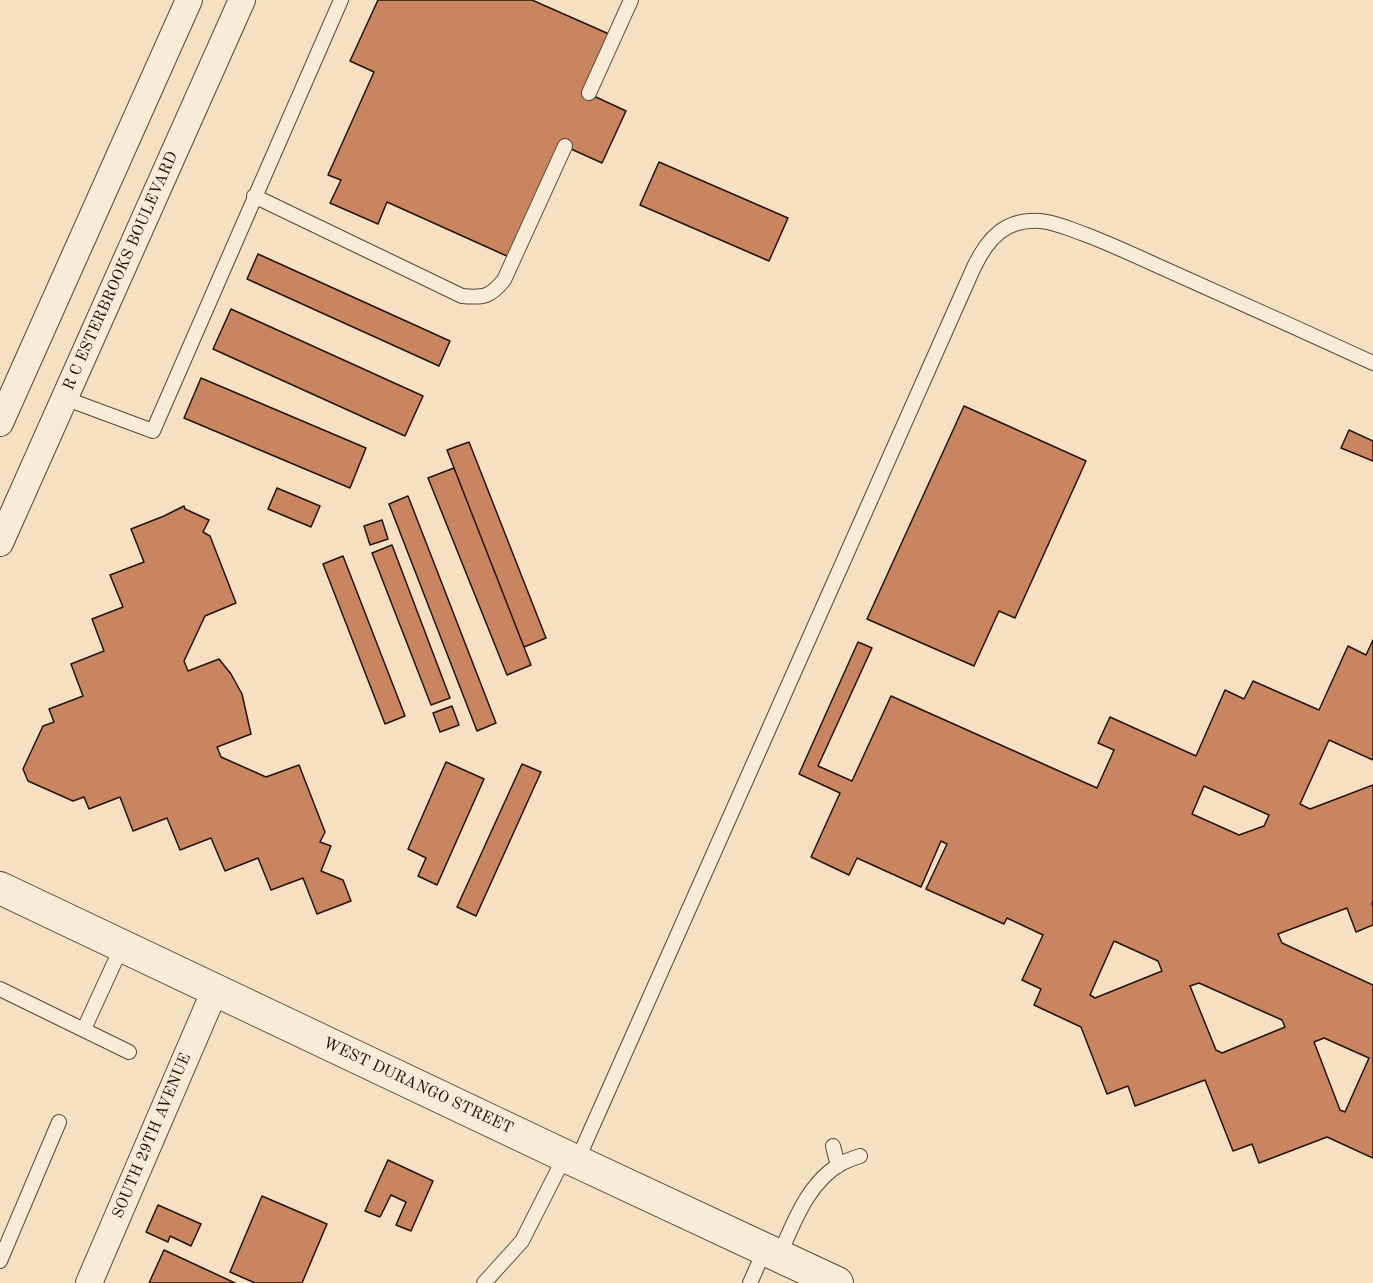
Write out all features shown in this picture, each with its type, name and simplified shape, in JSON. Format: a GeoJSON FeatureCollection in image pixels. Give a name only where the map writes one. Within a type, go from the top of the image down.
{"type":"FeatureCollection","features":[{"type":"Feature","properties":{"kind":"street"},"geometry":{"type":"LineString","coordinates":[[0,423],[189,0]]}},
{"type":"Feature","properties":{"kind":"street","name":"R C ESTERBROOKS BOULEVARD"},"geometry":{"type":"LineString","coordinates":[[0,543],[242,0]]}},
{"type":"Feature","properties":{"kind":"street","name":"WEST DURANGO STREET"},"geometry":{"type":"LineString","coordinates":[[0,888],[837,1283]]}},
{"type":"Feature","properties":{"kind":"street","name":"SOUTH 29TH AVENUE"},"geometry":{"type":"LineString","coordinates":[[89,1283],[215,990]]}},
{"type":"Feature","properties":{"kind":"lane"},"geometry":{"type":"LineString","coordinates":[[64,398],[153,431],[341,0]]}},
{"type":"Feature","properties":{"kind":"lane"},"geometry":{"type":"LineString","coordinates":[[589,93],[631,0]]}},
{"type":"Feature","properties":{"kind":"lane"},"geometry":{"type":"LineString","coordinates":[[254,196],[462,296],[478,297],[494,292],[504,280],[565,146]]}},
{"type":"Feature","properties":{"kind":"lane"},"geometry":{"type":"LineString","coordinates":[[484,1283],[522,1241],[571,1159],[981,251],[991,238],[1006,228],[1023,223],[1040,221],[1064,226],[1113,245],[1373,363]]}},
{"type":"Feature","properties":{"kind":"lane"},"geometry":{"type":"LineString","coordinates":[[84,1029],[122,946]]}},
{"type":"Feature","properties":{"kind":"lane"},"geometry":{"type":"LineString","coordinates":[[0,989],[129,1052]]}},
{"type":"Feature","properties":{"kind":"lane"},"geometry":{"type":"LineString","coordinates":[[0,1261],[59,1122]]}},
{"type":"Feature","properties":{"kind":"lane"},"geometry":{"type":"LineString","coordinates":[[833,1146],[838,1166]]}},
{"type":"Feature","properties":{"kind":"lane"},"geometry":{"type":"LineString","coordinates":[[750,1283],[816,1185],[838,1166],[860,1156]]}},
{"type":"Feature","properties":{"kind":"building"},"geometry":{"type":"Polygon","coordinates":[[[378,0],[532,0],[609,34],[583,91],[626,111],[602,163],[560,144],[509,257],[387,202],[378,224],[330,203],[341,180],[328,175],[374,72],[350,61],[378,0]]]}},
{"type":"Feature","properties":{"kind":"building"},"geometry":{"type":"Polygon","coordinates":[[[659,162],[788,218],[769,261],[640,205],[659,162]]]}},
{"type":"Feature","properties":{"kind":"building"},"geometry":{"type":"Polygon","coordinates":[[[258,254],[450,341],[439,366],[247,279],[258,254]]]}},
{"type":"Feature","properties":{"kind":"building"},"geometry":{"type":"Polygon","coordinates":[[[231,309],[423,396],[405,436],[213,349],[231,309]]]}},
{"type":"Feature","properties":{"kind":"building"},"geometry":{"type":"Polygon","coordinates":[[[201,378],[366,448],[350,488],[184,418],[201,378]]]}},
{"type":"Feature","properties":{"kind":"building"},"geometry":{"type":"Polygon","coordinates":[[[964,406],[1086,461],[1015,618],[999,611],[974,666],[867,619],[964,406]]]}},
{"type":"Feature","properties":{"kind":"building"},"geometry":{"type":"Polygon","coordinates":[[[1349,430],[1373,441],[1373,461],[1341,448],[1349,430]]]}},
{"type":"Feature","properties":{"kind":"building"},"geometry":{"type":"Polygon","coordinates":[[[469,442],[546,638],[524,647],[447,450],[469,442]]]}},
{"type":"Feature","properties":{"kind":"building"},"geometry":{"type":"Polygon","coordinates":[[[454,468],[531,665],[507,675],[428,478],[454,468]]]}},
{"type":"Feature","properties":{"kind":"building"},"geometry":{"type":"Polygon","coordinates":[[[277,488],[320,506],[311,527],[268,509],[277,488]]]}},
{"type":"Feature","properties":{"kind":"building"},"geometry":{"type":"Polygon","coordinates":[[[408,496],[496,723],[477,731],[389,504],[408,496]]]}},
{"type":"Feature","properties":{"kind":"building"},"geometry":{"type":"Polygon","coordinates":[[[184,506],[185,509],[209,520],[203,532],[210,536],[236,603],[205,616],[184,661],[188,671],[219,659],[242,694],[251,734],[217,747],[221,757],[266,777],[299,765],[325,832],[320,842],[331,846],[321,871],[343,880],[351,901],[317,914],[303,878],[271,890],[258,858],[225,871],[211,838],[180,850],[167,818],[133,831],[120,797],[89,809],[84,797],[73,801],[28,781],[23,769],[43,726],[54,722],[49,709],[83,696],[71,664],[104,651],[92,619],[123,607],[110,575],[144,562],[131,529],[184,506]]]}},
{"type":"Feature","properties":{"kind":"building"},"geometry":{"type":"Polygon","coordinates":[[[382,520],[388,539],[370,545],[364,526],[382,520]]]}},
{"type":"Feature","properties":{"kind":"building"},"geometry":{"type":"Polygon","coordinates":[[[392,545],[450,698],[431,705],[372,553],[392,545]]]}},
{"type":"Feature","properties":{"kind":"building"},"geometry":{"type":"Polygon","coordinates":[[[343,556],[405,716],[385,724],[323,564],[343,556]]]}},
{"type":"Feature","properties":{"kind":"building"},"geometry":{"type":"Polygon","coordinates":[[[1373,640],[1373,760],[1329,740],[1300,804],[1310,809],[1373,785],[1373,925],[1356,932],[1347,908],[1278,934],[1282,943],[1373,985],[1373,1158],[1327,1137],[1259,1163],[1252,1144],[1233,1151],[1205,1080],[1135,1106],[1128,1086],[1107,1094],[1081,1027],[1034,1005],[1041,989],[1022,980],[1043,935],[1007,918],[1004,924],[926,889],[947,844],[941,841],[921,887],[857,858],[849,875],[811,857],[840,793],[799,774],[858,642],[872,648],[818,766],[852,781],[891,696],[1097,788],[1114,750],[1098,743],[1110,717],[1196,756],[1225,690],[1244,699],[1253,681],[1319,710],[1348,646],[1366,655],[1373,640]],[[1204,786],[1192,814],[1239,835],[1264,826],[1269,815],[1204,786]],[[1114,941],[1090,995],[1095,998],[1162,971],[1158,961],[1114,941]],[[1199,983],[1190,986],[1216,1050],[1222,1053],[1285,1027],[1282,1020],[1199,983]],[[1324,1038],[1314,1042],[1340,1110],[1345,1112],[1369,1058],[1324,1038]]]}},
{"type":"Feature","properties":{"kind":"building"},"geometry":{"type":"Polygon","coordinates":[[[452,706],[459,725],[440,732],[433,713],[452,706]]]}},
{"type":"Feature","properties":{"kind":"building"},"geometry":{"type":"Polygon","coordinates":[[[446,762],[484,779],[437,885],[418,876],[426,858],[408,849],[446,762]]]}},
{"type":"Feature","properties":{"kind":"building"},"geometry":{"type":"Polygon","coordinates":[[[522,764],[541,772],[476,916],[457,907],[522,764]]]}},
{"type":"Feature","properties":{"kind":"building"},"geometry":{"type":"Polygon","coordinates":[[[388,1160],[433,1181],[411,1231],[396,1225],[406,1202],[391,1195],[380,1217],[365,1211],[388,1160]]]}},
{"type":"Feature","properties":{"kind":"building"},"geometry":{"type":"Polygon","coordinates":[[[262,1196],[327,1224],[302,1283],[255,1283],[230,1272],[262,1196]]]}},
{"type":"Feature","properties":{"kind":"building"},"geometry":{"type":"Polygon","coordinates":[[[158,1205],[201,1224],[191,1246],[170,1236],[168,1242],[146,1232],[158,1205]]]}},
{"type":"Feature","properties":{"kind":"building"},"geometry":{"type":"Polygon","coordinates":[[[164,1250],[235,1283],[149,1283],[164,1250]]]}}]}
